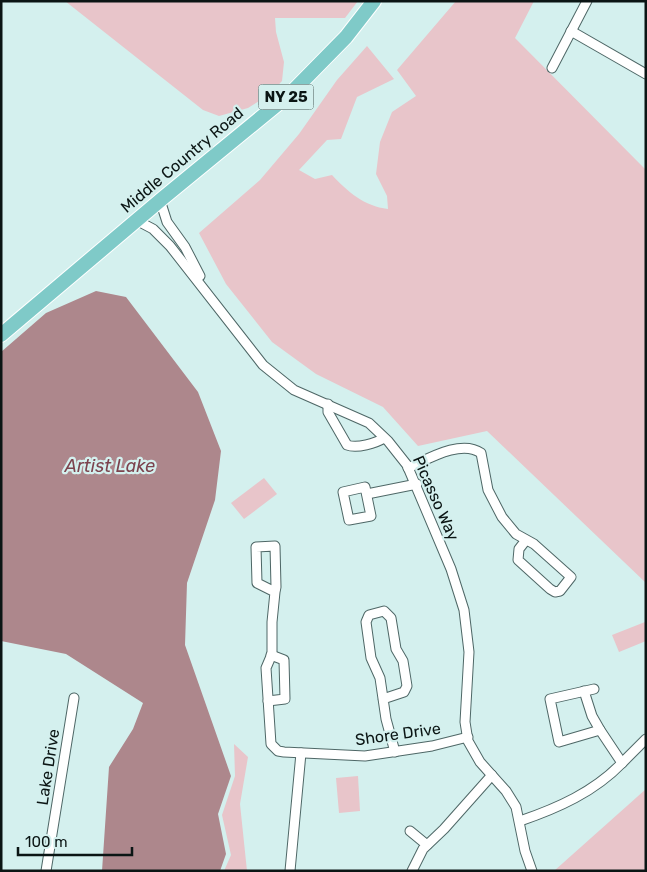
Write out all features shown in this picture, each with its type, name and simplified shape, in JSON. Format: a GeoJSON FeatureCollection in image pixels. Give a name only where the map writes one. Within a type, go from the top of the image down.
{"type":"FeatureCollection","features":[{"type":"Feature","properties":{"kind":"main road","name":"Middle Country Road"},"geometry":{"type":"LineString","coordinates":[[1,335],[136,220],[291,93],[346,37],[374,1]]}},
{"type":"Feature","properties":{"kind":"street"},"geometry":{"type":"LineString","coordinates":[[552,68],[587,1]]}},
{"type":"Feature","properties":{"kind":"street"},"geometry":{"type":"LineString","coordinates":[[572,31],[646,74]]}},
{"type":"Feature","properties":{"kind":"street","name":"Picasso Way"},"geometry":{"type":"LineString","coordinates":[[160,200],[166,222],[191,257],[215,302]]}},
{"type":"Feature","properties":{"kind":"street","name":"Picasso Way"},"geometry":{"type":"LineString","coordinates":[[136,220],[153,229],[166,240],[263,365],[294,390],[360,418],[384,438],[408,468],[417,484],[451,568],[464,610],[469,652],[465,722],[468,737],[480,762],[512,800],[520,821],[525,851],[532,871]]}},
{"type":"Feature","properties":{"kind":"street"},"geometry":{"type":"LineString","coordinates":[[166,240],[174,233]]}},
{"type":"Feature","properties":{"kind":"street"},"geometry":{"type":"LineString","coordinates":[[328,404],[328,412],[347,445],[367,444],[384,438]]}},
{"type":"Feature","properties":{"kind":"street"},"geometry":{"type":"LineString","coordinates":[[408,468],[452,450],[476,449],[481,453],[488,490],[497,510],[508,526],[534,544],[571,577],[560,591],[555,592],[550,589],[518,560],[519,549],[526,540]]}},
{"type":"Feature","properties":{"kind":"street"},"geometry":{"type":"LineString","coordinates":[[366,494],[417,484]]}},
{"type":"Feature","properties":{"kind":"street"},"geometry":{"type":"LineString","coordinates":[[271,655],[284,660],[286,699],[268,701],[266,668],[271,655],[271,626],[275,592],[275,546],[256,547],[257,583],[275,592]]}},
{"type":"Feature","properties":{"kind":"street"},"geometry":{"type":"LineString","coordinates":[[383,699],[404,692],[408,686],[403,661],[396,649],[391,618],[384,611],[369,615],[366,622],[371,658],[380,678],[383,699],[395,752]]}},
{"type":"Feature","properties":{"kind":"street"},"geometry":{"type":"LineString","coordinates":[[594,689],[550,699],[559,742],[600,730]]}},
{"type":"Feature","properties":{"kind":"street"},"geometry":{"type":"LineString","coordinates":[[584,692],[592,716],[622,764]]}},
{"type":"Feature","properties":{"kind":"street","name":"Lake Drive"},"geometry":{"type":"LineString","coordinates":[[46,871],[74,698]]}},
{"type":"Feature","properties":{"kind":"street","name":"Shore Drive"},"geometry":{"type":"LineString","coordinates":[[268,701],[271,744],[274,748],[284,752],[365,756],[395,752],[468,737]]}},
{"type":"Feature","properties":{"kind":"street"},"geometry":{"type":"LineString","coordinates":[[520,821],[544,813],[593,789],[622,764],[646,739]]}},
{"type":"Feature","properties":{"kind":"street"},"geometry":{"type":"LineString","coordinates":[[290,871],[301,753]]}},
{"type":"Feature","properties":{"kind":"street"},"geometry":{"type":"LineString","coordinates":[[412,871],[427,845],[444,829],[492,775]]}},
{"type":"Feature","properties":{"kind":"street"},"geometry":{"type":"LineString","coordinates":[[410,831],[427,845]]}},
{"type":"Feature","properties":{"kind":"shaded area"},"geometry":{"type":"Polygon","coordinates":[[[65,1],[358,1],[345,18],[275,18],[276,32],[284,62],[282,81],[270,94],[248,108],[219,116],[203,110],[65,1]]]}},
{"type":"Feature","properties":{"kind":"shaded area"},"geometry":{"type":"Polygon","coordinates":[[[456,1],[534,1],[515,38],[646,170],[646,583],[487,431],[418,446],[383,407],[316,374],[272,342],[226,284],[199,233],[260,180],[299,134],[337,80],[367,46],[394,79],[357,97],[341,139],[327,140],[299,170],[315,179],[332,175],[357,197],[371,205],[388,209],[387,196],[376,174],[380,142],[392,112],[416,96],[397,70],[456,1]]]}},
{"type":"Feature","properties":{"kind":"shaded area"},"geometry":{"type":"Polygon","coordinates":[[[264,478],[277,494],[244,519],[231,503],[264,478]]]}},
{"type":"Feature","properties":{"kind":"shaded area"},"geometry":{"type":"Polygon","coordinates":[[[645,622],[646,641],[619,652],[612,635],[645,622]]]}},
{"type":"Feature","properties":{"kind":"shaded area"},"geometry":{"type":"Polygon","coordinates":[[[234,744],[248,757],[240,804],[247,871],[224,871],[231,855],[222,815],[235,776],[234,744]]]}},
{"type":"Feature","properties":{"kind":"shaded area"},"geometry":{"type":"Polygon","coordinates":[[[358,776],[360,811],[339,813],[336,778],[358,776]]]}},
{"type":"Feature","properties":{"kind":"shaded area"},"geometry":{"type":"Polygon","coordinates":[[[646,789],[646,871],[554,871],[646,789]]]}},
{"type":"Feature","properties":{"kind":"water","name":"Artist Lake"},"geometry":{"type":"Polygon","coordinates":[[[96,291],[126,297],[198,392],[221,451],[215,500],[187,583],[185,645],[231,776],[218,814],[226,854],[220,871],[102,871],[109,767],[133,729],[143,703],[66,654],[1,641],[1,352],[46,313],[96,291]]]}}]}
